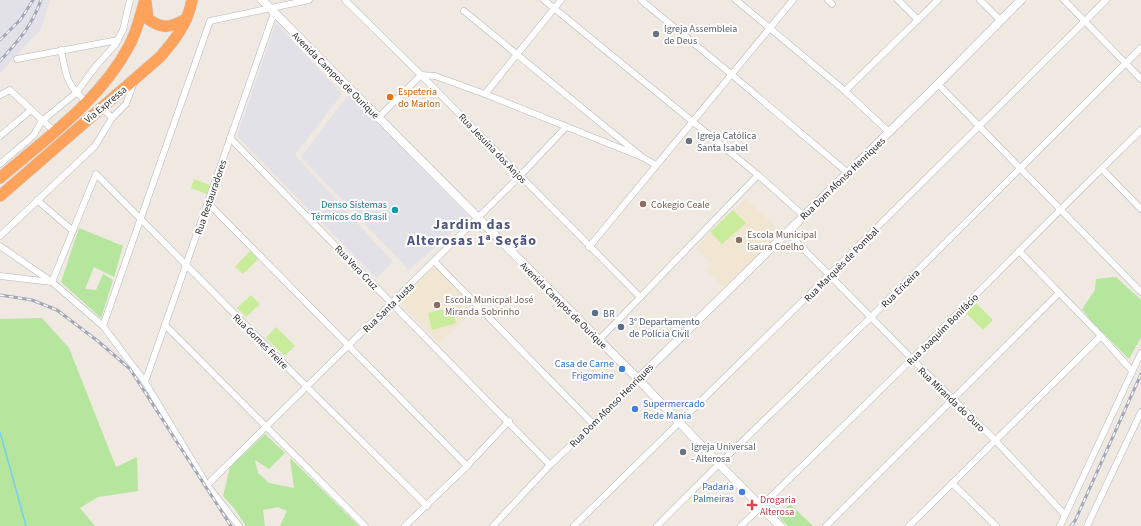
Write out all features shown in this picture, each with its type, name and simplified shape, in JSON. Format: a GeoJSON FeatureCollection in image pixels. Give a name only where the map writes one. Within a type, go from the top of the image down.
{"type":"FeatureCollection","features":[{"type":"Feature","properties":{"kind":"highway"},"geometry":{"type":"LineString","coordinates":[[145,0],[148,18],[155,24],[172,26],[186,19]]}},
{"type":"Feature","properties":{"kind":"highway","name":"Via Expressa"},"geometry":{"type":"LineString","coordinates":[[0,178],[87,102],[111,76],[130,46],[136,32],[145,0]]}},
{"type":"Feature","properties":{"kind":"highway","name":"Via Expressa"},"geometry":{"type":"LineString","coordinates":[[0,196],[135,79],[171,45],[183,28],[192,0]]}},
{"type":"Feature","properties":{"kind":"main road","name":"Avenida Campos de Ourique"},"geometry":{"type":"LineString","coordinates":[[262,0],[638,379],[780,526]]}},
{"type":"Feature","properties":{"kind":"main road","name":"Rua Dom Afonso Henriques"},"geometry":{"type":"LineString","coordinates":[[638,379],[938,84],[1021,0]]}},
{"type":"Feature","properties":{"kind":"street"},"geometry":{"type":"LineString","coordinates":[[0,164],[33,136],[42,121],[76,93],[118,40],[123,30],[130,0]]}},
{"type":"Feature","properties":{"kind":"street"},"geometry":{"type":"LineString","coordinates":[[103,326],[210,21],[271,10],[309,0]]}},
{"type":"Feature","properties":{"kind":"street","name":"Rua Jesuína dos Anjos"},"geometry":{"type":"LineString","coordinates":[[345,0],[640,297]]}},
{"type":"Feature","properties":{"kind":"street"},"geometry":{"type":"LineString","coordinates":[[544,0],[758,175],[804,216]]}},
{"type":"Feature","properties":{"kind":"street"},"geometry":{"type":"LineString","coordinates":[[485,94],[562,0]]}},
{"type":"Feature","properties":{"kind":"street"},"geometry":{"type":"LineString","coordinates":[[641,0],[848,173]]}},
{"type":"Feature","properties":{"kind":"street"},"geometry":{"type":"LineString","coordinates":[[736,0],[845,91],[889,132]]}},
{"type":"Feature","properties":{"kind":"street"},"geometry":{"type":"LineString","coordinates":[[589,247],[691,121],[793,0]]}},
{"type":"Feature","properties":{"kind":"street"},"geometry":{"type":"LineString","coordinates":[[898,0],[918,20]]}},
{"type":"Feature","properties":{"kind":"street"},"geometry":{"type":"LineString","coordinates":[[845,91],[938,0]]}},
{"type":"Feature","properties":{"kind":"street"},"geometry":{"type":"LineString","coordinates":[[980,0],[1000,20]]}},
{"type":"Feature","properties":{"kind":"street"},"geometry":{"type":"LineString","coordinates":[[1064,0],[1141,79]]}},
{"type":"Feature","properties":{"kind":"street","name":"Rua Marquês de Pombal"},"geometry":{"type":"LineString","coordinates":[[574,526],[1106,0]]}},
{"type":"Feature","properties":{"kind":"street","name":"Rua Restauradores"},"geometry":{"type":"LineString","coordinates":[[145,382],[208,204],[271,10]]}},
{"type":"Feature","properties":{"kind":"street"},"geometry":{"type":"LineString","coordinates":[[464,11],[642,157]]}},
{"type":"Feature","properties":{"kind":"street"},"geometry":{"type":"LineString","coordinates":[[17,59],[118,40]]}},
{"type":"Feature","properties":{"kind":"street","name":"Rua Ericeira"},"geometry":{"type":"LineString","coordinates":[[657,526],[871,317],[1141,48]]}},
{"type":"Feature","properties":{"kind":"street"},"geometry":{"type":"LineString","coordinates":[[61,50],[66,78],[76,93],[87,102]]}},
{"type":"Feature","properties":{"kind":"street"},"geometry":{"type":"LineString","coordinates":[[378,118],[421,75],[435,76],[485,94],[642,157],[656,165]]}},
{"type":"Feature","properties":{"kind":"street"},"geometry":{"type":"LineString","coordinates":[[0,236],[95,146],[112,118],[126,104],[135,79]]}},
{"type":"Feature","properties":{"kind":"street"},"geometry":{"type":"LineString","coordinates":[[938,84],[1141,292]]}},
{"type":"Feature","properties":{"kind":"street"},"geometry":{"type":"LineString","coordinates":[[0,95],[10,90],[54,131]]}},
{"type":"Feature","properties":{"kind":"street"},"geometry":{"type":"LineString","coordinates":[[101,108],[112,118]]}},
{"type":"Feature","properties":{"kind":"street"},"geometry":{"type":"LineString","coordinates":[[0,136],[32,110]]}},
{"type":"Feature","properties":{"kind":"street","name":"Rua Santa Justa"},"geometry":{"type":"LineString","coordinates":[[208,485],[520,176],[566,127]]}},
{"type":"Feature","properties":{"kind":"street","name":"Rua Joaquim Bonifácio"},"geometry":{"type":"LineString","coordinates":[[740,526],[912,359],[1141,130]]}},
{"type":"Feature","properties":{"kind":"street","name":"Rua Vera Cruz"},"geometry":{"type":"LineString","coordinates":[[230,138],[550,465]]}},
{"type":"Feature","properties":{"kind":"street"},"geometry":{"type":"LineString","coordinates":[[1102,169],[1141,209]]}},
{"type":"Feature","properties":{"kind":"street","name":"Rua Gomes Freire"},"geometry":{"type":"LineString","coordinates":[[73,231],[96,174],[426,506]]}},
{"type":"Feature","properties":{"kind":"street"},"geometry":{"type":"LineString","coordinates":[[599,340],[758,175]]}},
{"type":"Feature","properties":{"kind":"street"},"geometry":{"type":"LineString","coordinates":[[37,200],[73,231],[52,282]]}},
{"type":"Feature","properties":{"kind":"street"},"geometry":{"type":"LineString","coordinates":[[208,204],[467,466]]}},
{"type":"Feature","properties":{"kind":"street","name":"Rua Miranda do Ouro"},"geometry":{"type":"LineString","coordinates":[[787,232],[912,359],[996,441],[1065,515]]}},
{"type":"Feature","properties":{"kind":"street"},"geometry":{"type":"LineString","coordinates":[[0,246],[52,282],[103,326],[145,382],[208,485],[238,526]]}},
{"type":"Feature","properties":{"kind":"street"},"geometry":{"type":"LineString","coordinates":[[1019,251],[1101,336],[1132,371]]}},
{"type":"Feature","properties":{"kind":"street"},"geometry":{"type":"LineString","coordinates":[[434,261],[593,424]]}},
{"type":"Feature","properties":{"kind":"street"},"geometry":{"type":"LineString","coordinates":[[0,276],[52,282]]}},
{"type":"Feature","properties":{"kind":"street"},"geometry":{"type":"LineString","coordinates":[[826,526],[1059,293]]}},
{"type":"Feature","properties":{"kind":"street"},"geometry":{"type":"LineString","coordinates":[[165,325],[365,526]]}},
{"type":"Feature","properties":{"kind":"street"},"geometry":{"type":"LineString","coordinates":[[909,526],[1101,336]]}},
{"type":"Feature","properties":{"kind":"street"},"geometry":{"type":"LineString","coordinates":[[1060,526],[1141,352]]}},
{"type":"Feature","properties":{"kind":"street","name":"Rua Dom Afonso Henriques"},"geometry":{"type":"LineString","coordinates":[[493,526],[550,465],[638,379]]}},
{"type":"Feature","properties":{"kind":"street"},"geometry":{"type":"LineString","coordinates":[[1088,526],[1141,412]]}},
{"type":"Feature","properties":{"kind":"street"},"geometry":{"type":"LineString","coordinates":[[405,526],[467,466],[509,422]]}},
{"type":"Feature","properties":{"kind":"street"},"geometry":{"type":"LineString","coordinates":[[952,483],[996,526]]}},
{"type":"Feature","properties":{"kind":"shaded area"},"geometry":{"type":"Polygon","coordinates":[[[0,0],[50,0],[41,29],[0,73],[0,0]]]}},
{"type":"Feature","properties":{"kind":"shaded area"},"geometry":{"type":"Polygon","coordinates":[[[276,23],[342,94],[295,155],[393,262],[376,278],[237,136],[276,23]]]}},
{"type":"Feature","properties":{"kind":"shaded area"},"geometry":{"type":"Polygon","coordinates":[[[349,94],[469,217],[409,270],[301,157],[349,94]]]}},
{"type":"Feature","properties":{"kind":"shaded area","name":"Escola Municipal Isaura Coelho"},"geometry":{"type":"Polygon","coordinates":[[[746,198],[782,233],[726,290],[706,270],[712,264],[696,248],[746,198]]]}},
{"type":"Feature","properties":{"kind":"shaded area","name":"Escola Municpal José Miranda Sobrinho"},"geometry":{"type":"Polygon","coordinates":[[[434,266],[475,309],[439,343],[398,301],[434,266]]]}},
{"type":"Feature","properties":{"kind":"green space"},"geometry":{"type":"Polygon","coordinates":[[[194,179],[210,185],[207,194],[191,188],[194,179]]]}},
{"type":"Feature","properties":{"kind":"green space"},"geometry":{"type":"Polygon","coordinates":[[[733,210],[746,223],[722,244],[710,232],[733,210]]]}},
{"type":"Feature","properties":{"kind":"green space"},"geometry":{"type":"Polygon","coordinates":[[[79,228],[123,246],[114,277],[94,267],[85,289],[96,290],[103,274],[113,280],[101,318],[61,282],[79,228]]]}},
{"type":"Feature","properties":{"kind":"green space"},"geometry":{"type":"Polygon","coordinates":[[[250,251],[258,259],[243,274],[235,267],[250,251]]]}},
{"type":"Feature","properties":{"kind":"green space"},"geometry":{"type":"Polygon","coordinates":[[[1116,277],[1141,300],[1141,337],[1129,359],[1093,323],[1082,309],[1095,290],[1096,279],[1116,277]]]}},
{"type":"Feature","properties":{"kind":"green space"},"geometry":{"type":"Polygon","coordinates":[[[251,295],[260,304],[246,317],[237,308],[251,295]]]}},
{"type":"Feature","properties":{"kind":"green space"},"geometry":{"type":"Polygon","coordinates":[[[976,303],[993,320],[983,330],[966,313],[976,303]]]}},
{"type":"Feature","properties":{"kind":"green space"},"geometry":{"type":"Polygon","coordinates":[[[452,307],[456,323],[432,330],[428,313],[452,307]]]}},
{"type":"Feature","properties":{"kind":"green space"},"geometry":{"type":"Polygon","coordinates":[[[42,318],[69,348],[116,467],[137,457],[138,491],[98,497],[80,508],[95,526],[0,526],[0,319],[42,318]]]}},
{"type":"Feature","properties":{"kind":"green space"},"geometry":{"type":"Polygon","coordinates":[[[276,327],[295,346],[285,356],[266,338],[276,327]]]}},
{"type":"Feature","properties":{"kind":"green space"},"geometry":{"type":"Polygon","coordinates":[[[265,434],[285,453],[269,469],[255,460],[258,473],[269,483],[294,488],[290,458],[359,526],[280,526],[287,511],[278,507],[263,510],[265,526],[246,526],[234,508],[223,496],[230,467],[265,434]]]}},
{"type":"Feature","properties":{"kind":"green space"},"geometry":{"type":"Polygon","coordinates":[[[790,504],[813,526],[788,526],[778,516],[790,504]]]}},
{"type":"Feature","properties":{"kind":"waterway"},"geometry":{"type":"LineString","coordinates":[[0,432],[26,526]]}},
{"type":"Feature","properties":{"kind":"railway"},"geometry":{"type":"LineString","coordinates":[[0,40],[21,19],[33,0]]}},
{"type":"Feature","properties":{"kind":"railway"},"geometry":{"type":"LineString","coordinates":[[0,61],[19,40],[33,18],[41,0]]}},
{"type":"Feature","properties":{"kind":"railway"},"geometry":{"type":"LineString","coordinates":[[0,295],[32,300],[57,310],[99,342],[130,369],[231,526]]}},
{"type":"Feature","properties":{"kind":"railway"},"geometry":{"type":"LineString","coordinates":[[1071,526],[1075,521],[1141,374]]}},
{"type":"Feature","properties":{"kind":"place","name":"Igreja Assembleia de Deus"},"geometry":{"type":"Point","coordinates":[656,34]}},
{"type":"Feature","properties":{"kind":"place","name":"Espeteria do Marlon"},"geometry":{"type":"Point","coordinates":[390,97]}},
{"type":"Feature","properties":{"kind":"place","name":"Igreja Católica Santa Isabel"},"geometry":{"type":"Point","coordinates":[689,141]}},
{"type":"Feature","properties":{"kind":"place","name":"Cokegio Ceale"},"geometry":{"type":"Point","coordinates":[643,204]}},
{"type":"Feature","properties":{"kind":"place","name":"Denso Sistemas Térmicos do Brasil"},"geometry":{"type":"Point","coordinates":[395,210]}},
{"type":"Feature","properties":{"kind":"place","name":"Escola Municipal Isaura Coelho"},"geometry":{"type":"Point","coordinates":[739,240]}},
{"type":"Feature","properties":{"kind":"place","name":"Escola Municpal José Miranda Sobrinho"},"geometry":{"type":"Point","coordinates":[437,305]}},
{"type":"Feature","properties":{"kind":"place","name":"BR"},"geometry":{"type":"Point","coordinates":[595,313]}},
{"type":"Feature","properties":{"kind":"place","name":"3° Departamento de Polícia Civil"},"geometry":{"type":"Point","coordinates":[621,327]}},
{"type":"Feature","properties":{"kind":"place","name":"Casa de Carne Frigomine"},"geometry":{"type":"Point","coordinates":[622,369]}},
{"type":"Feature","properties":{"kind":"place","name":"Supermercado Rede Mania"},"geometry":{"type":"Point","coordinates":[635,409]}},
{"type":"Feature","properties":{"kind":"place","name":"Igreja Universal - Alterosa"},"geometry":{"type":"Point","coordinates":[683,452]}},
{"type":"Feature","properties":{"kind":"place","name":"Padaria Palmeiras"},"geometry":{"type":"Point","coordinates":[742,492]}},
{"type":"Feature","properties":{"kind":"place","name":"Drogaria Alterosa"},"geometry":{"type":"Point","coordinates":[752,505]}},
{"type":"Feature","properties":{"kind":"district","name":"Jardim das Alterosas 1ª Seção"},"geometry":{"type":"Point","coordinates":[472,232]}}]}
